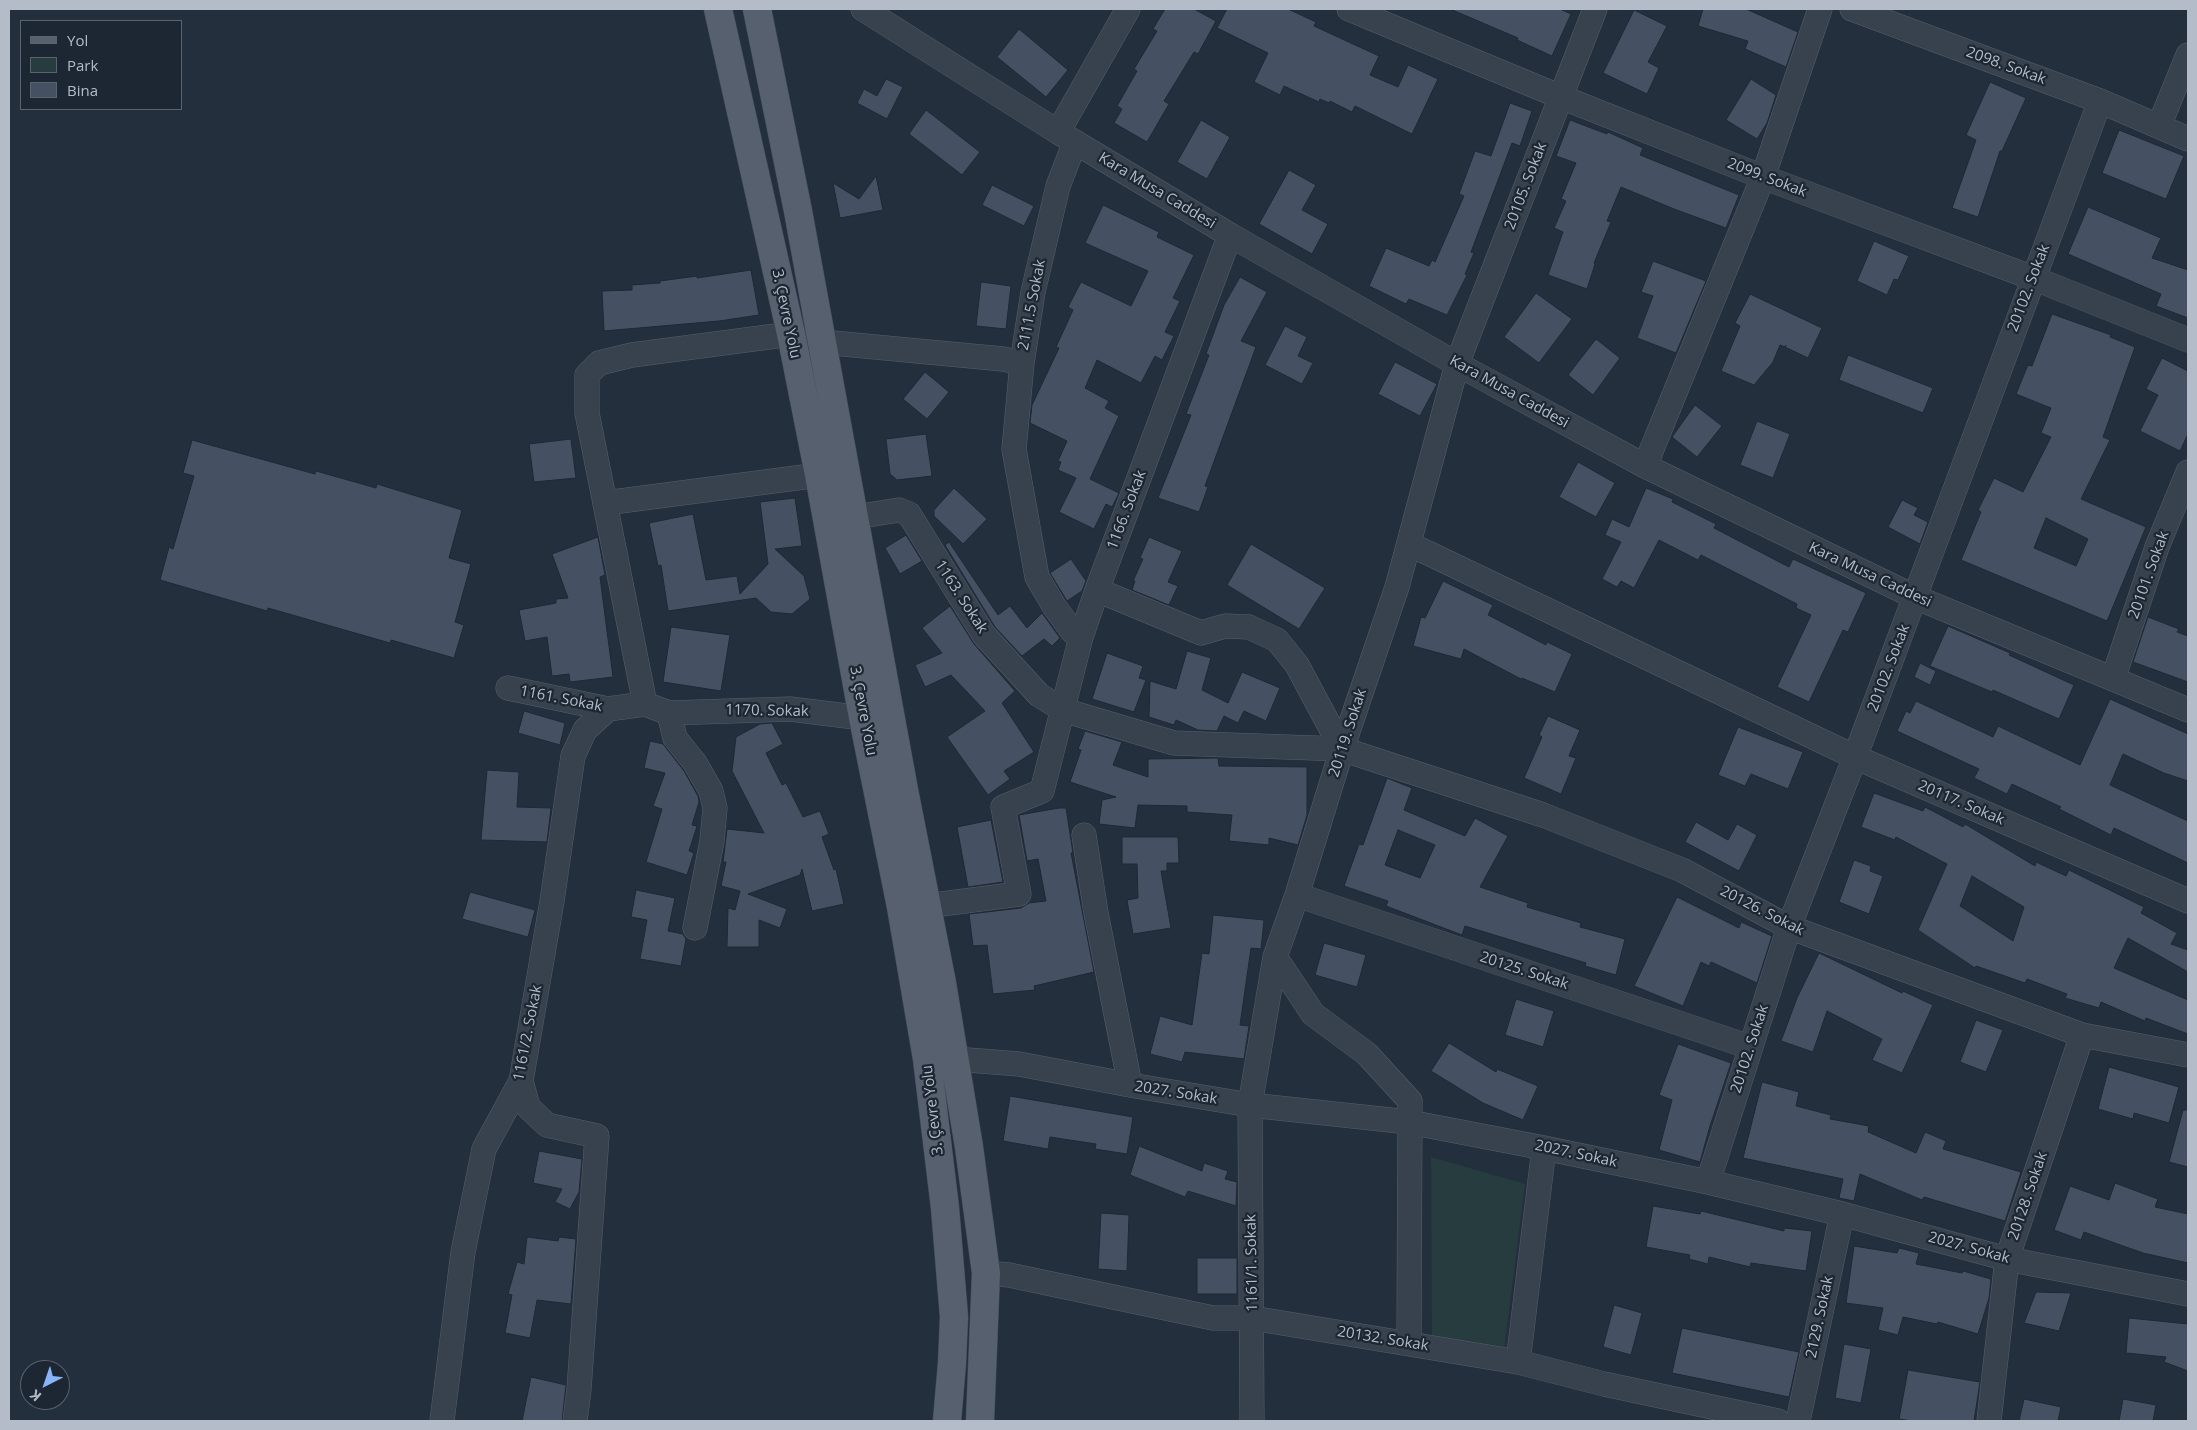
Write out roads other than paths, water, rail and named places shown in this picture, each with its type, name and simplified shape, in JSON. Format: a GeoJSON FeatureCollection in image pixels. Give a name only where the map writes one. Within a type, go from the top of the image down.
{"type":"FeatureCollection","features":[{"type":"Feature","properties":{"kind":"main road","name":"3. Çevre Yolu"},"geometry":{"type":"LineString","coordinates":[[718,9],[791,334],[819,474],[901,907],[927,1059],[945,1208],[954,1317],[947,1421]]}},
{"type":"Feature","properties":{"kind":"main road","name":"3. Çevre Yolu"},"geometry":{"type":"LineString","coordinates":[[757,9],[798,211],[955,1059],[986,1273],[980,1421]]}},
{"type":"Feature","properties":{"kind":"street","name":"Kara Musa Caddesi"},"geometry":{"type":"LineString","coordinates":[[863,9],[893,16],[1067,137],[1230,235],[1457,364],[1645,466],[1915,597],[2188,710]]}},
{"type":"Feature","properties":{"kind":"street","name":"2111.5 Sokak"},"geometry":{"type":"LineString","coordinates":[[822,342],[1004,359],[1022,363],[1033,292],[1058,186],[1067,137],[1128,9]]}},
{"type":"Feature","properties":{"kind":"street","name":"2099. Sokak"},"geometry":{"type":"LineString","coordinates":[[1349,9],[1561,97],[1763,177],[2033,278],[2188,340]]}},
{"type":"Feature","properties":{"kind":"street","name":"20105. Sokak"},"geometry":{"type":"LineString","coordinates":[[1457,364],[1595,9]]}},
{"type":"Feature","properties":{"kind":"street"},"geometry":{"type":"LineString","coordinates":[[1645,466],[1763,177],[1820,9]]}},
{"type":"Feature","properties":{"kind":"street","name":"2098. Sokak"},"geometry":{"type":"LineString","coordinates":[[1852,9],[2100,101],[2188,139]]}},
{"type":"Feature","properties":{"kind":"street"},"geometry":{"type":"LineString","coordinates":[[2159,126],[2188,55]]}},
{"type":"Feature","properties":{"kind":"street","name":"20102. Sokak"},"geometry":{"type":"LineString","coordinates":[[1708,1182],[1789,928],[1855,757],[2100,101]]}},
{"type":"Feature","properties":{"kind":"street","name":"1166. Sokak"},"geometry":{"type":"LineString","coordinates":[[926,906],[1019,894],[1003,807],[1042,791],[1081,637],[1096,590],[1230,235]]}},
{"type":"Feature","properties":{"kind":"street"},"geometry":{"type":"LineString","coordinates":[[695,928],[712,841],[715,808],[711,791],[695,763],[675,738],[670,713],[644,704],[587,413],[587,375],[599,363],[632,355],[791,334]]}},
{"type":"Feature","properties":{"kind":"street"},"geometry":{"type":"LineString","coordinates":[[1022,363],[1014,448],[1037,577],[1054,606],[1072,631],[1081,637]]}},
{"type":"Feature","properties":{"kind":"street","name":"20119. Sokak"},"geometry":{"type":"LineString","coordinates":[[1250,1105],[1275,957],[1297,895],[1342,749],[1397,587],[1457,364]]}},
{"type":"Feature","properties":{"kind":"street","name":"20101. Sokak"},"geometry":{"type":"LineString","coordinates":[[2113,679],[2157,547],[2178,526],[2188,472]]}},
{"type":"Feature","properties":{"kind":"street"},"geometry":{"type":"LineString","coordinates":[[606,503],[819,474]]}},
{"type":"Feature","properties":{"kind":"street","name":"1163. Sokak"},"geometry":{"type":"LineString","coordinates":[[855,517],[899,510],[909,514],[984,635],[1039,695],[1063,710],[1174,743],[1342,749]]}},
{"type":"Feature","properties":{"kind":"street","name":"20117. Sokak"},"geometry":{"type":"LineString","coordinates":[[1409,544],[1855,757],[2188,901]]}},
{"type":"Feature","properties":{"kind":"street"},"geometry":{"type":"LineString","coordinates":[[1096,590],[1201,633],[1225,626],[1249,627],[1276,640],[1297,665],[1342,749]]}},
{"type":"Feature","properties":{"kind":"street","name":"1161. Sokak"},"geometry":{"type":"LineString","coordinates":[[508,688],[608,709],[644,704]]}},
{"type":"Feature","properties":{"kind":"street","name":"1161/2. Sokak"},"geometry":{"type":"LineString","coordinates":[[442,1421],[463,1252],[484,1149],[521,1081],[552,901],[572,756],[585,730],[608,709]]}},
{"type":"Feature","properties":{"kind":"street","name":"1170. Sokak"},"geometry":{"type":"LineString","coordinates":[[670,713],[790,709],[864,718]]}},
{"type":"Feature","properties":{"kind":"street","name":"20126. Sokak"},"geometry":{"type":"LineString","coordinates":[[1342,749],[1543,816],[1682,870],[1789,928],[2082,1036],[2188,1055]]}},
{"type":"Feature","properties":{"kind":"street"},"geometry":{"type":"LineString","coordinates":[[1084,835],[1096,913],[1130,1085]]}},
{"type":"Feature","properties":{"kind":"street","name":"20125. Sokak"},"geometry":{"type":"LineString","coordinates":[[1297,895],[1750,1047]]}},
{"type":"Feature","properties":{"kind":"street"},"geometry":{"type":"LineString","coordinates":[[1275,957],[1313,1014],[1367,1054],[1410,1101],[1408,1343]]}},
{"type":"Feature","properties":{"kind":"street","name":"20128. Sokak"},"geometry":{"type":"LineString","coordinates":[[1989,1421],[2006,1259],[2082,1036]]}},
{"type":"Feature","properties":{"kind":"street","name":"2027. Sokak"},"geometry":{"type":"LineString","coordinates":[[955,1059],[1019,1064],[1250,1105],[1409,1122],[1708,1182],[1842,1214],[2006,1259],[2188,1294]]}},
{"type":"Feature","properties":{"kind":"street"},"geometry":{"type":"LineString","coordinates":[[521,1081],[528,1107],[547,1125],[597,1136],[579,1389],[575,1421]]}},
{"type":"Feature","properties":{"kind":"street","name":"1161/1. Sokak"},"geometry":{"type":"LineString","coordinates":[[1250,1105],[1252,1421]]}},
{"type":"Feature","properties":{"kind":"street"},"geometry":{"type":"LineString","coordinates":[[1518,1362],[1544,1148]]}},
{"type":"Feature","properties":{"kind":"street","name":"2129. Sokak"},"geometry":{"type":"LineString","coordinates":[[1798,1421],[1842,1214]]}},
{"type":"Feature","properties":{"kind":"street","name":"20132. Sokak"},"geometry":{"type":"LineString","coordinates":[[986,1273],[1009,1275],[1213,1318],[1252,1318],[1518,1362],[1604,1384],[1778,1421]]}}]}
